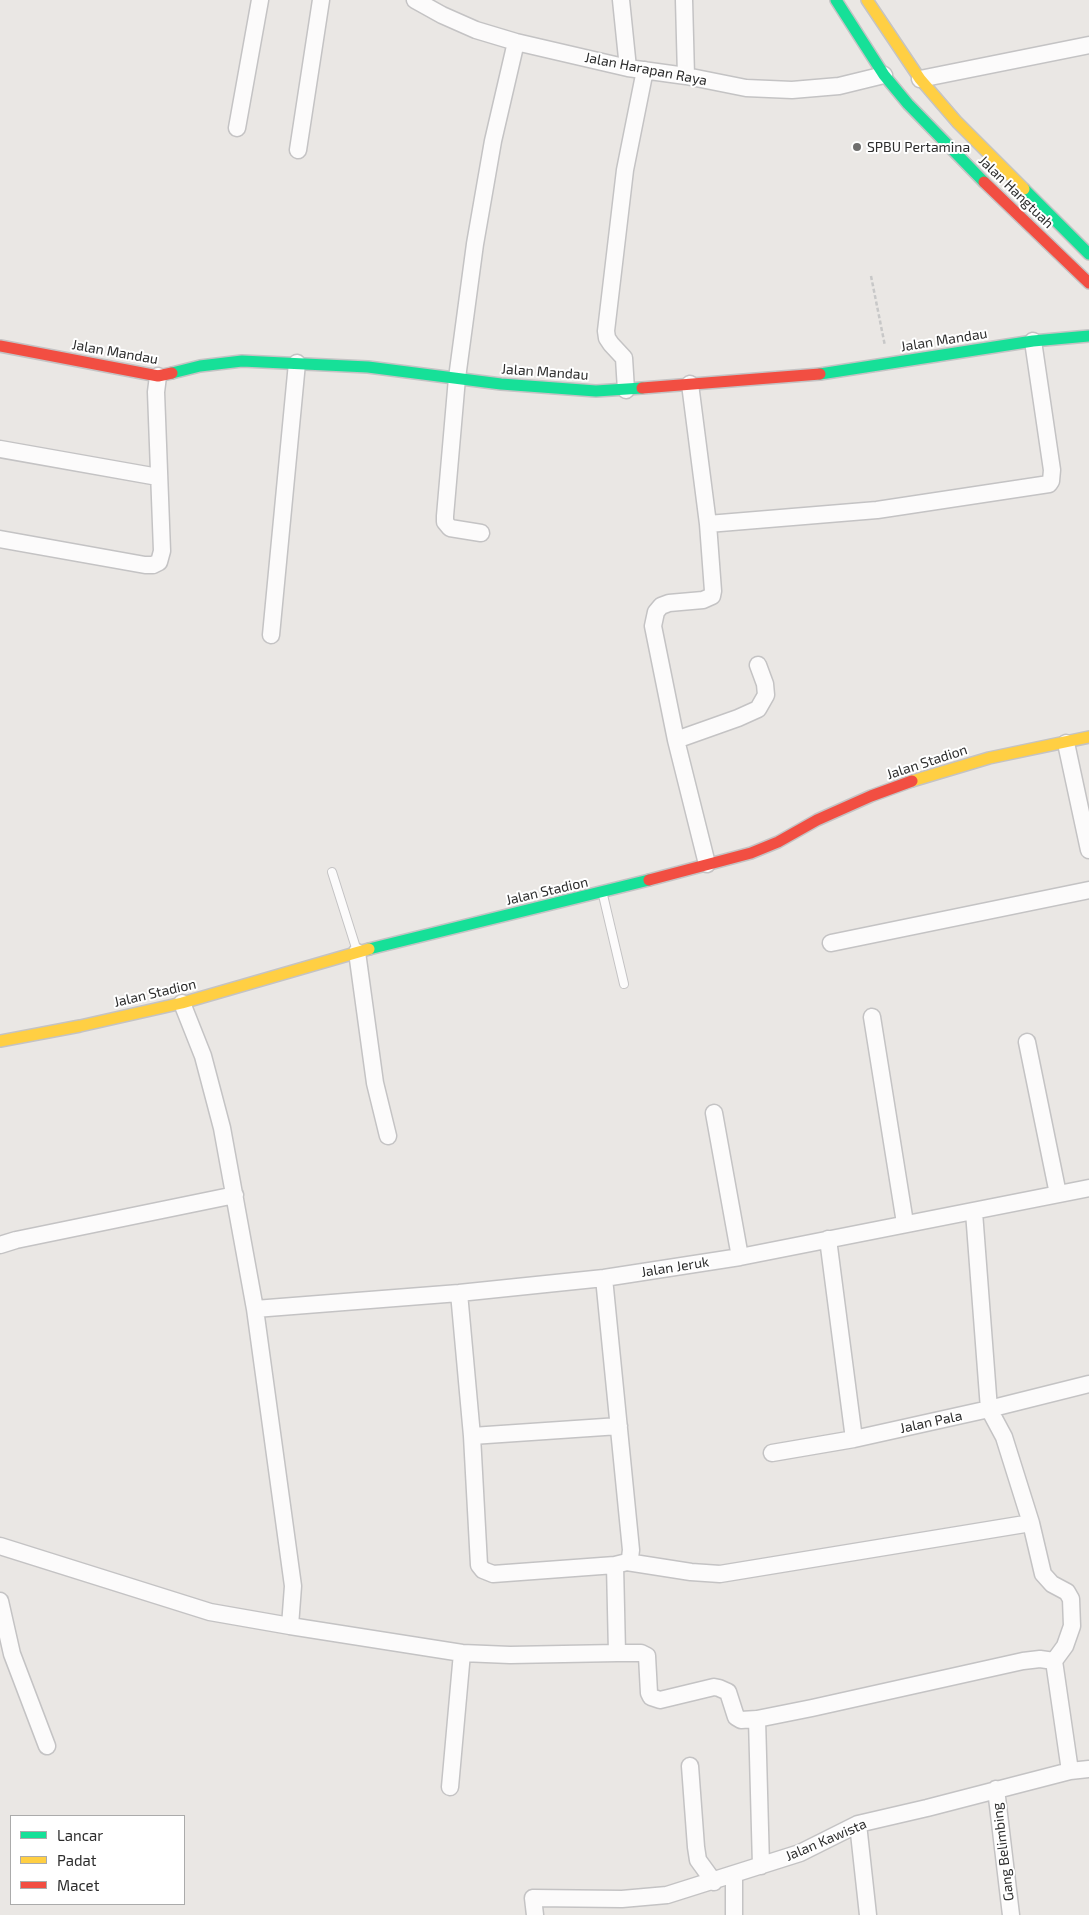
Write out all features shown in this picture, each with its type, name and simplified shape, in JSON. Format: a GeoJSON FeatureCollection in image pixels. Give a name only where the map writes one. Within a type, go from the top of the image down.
{"type":"FeatureCollection","features":[{"type":"Feature","properties":{"kind":"main road","name":"Jalan Hangtuah"},"geometry":{"type":"LineString","coordinates":[[836,0],[884,75],[908,104],[971,170],[1089,282]]}},
{"type":"Feature","properties":{"kind":"main road","name":"Jalan Hangtuah"},"geometry":{"type":"LineString","coordinates":[[867,0],[920,79],[957,122],[1089,254]]}},
{"type":"Feature","properties":{"kind":"main road","name":"Jalan Mandau"},"geometry":{"type":"LineString","coordinates":[[0,346],[158,376],[200,366],[242,361],[368,367],[501,384],[626,390],[829,373],[1033,341],[1089,336]]}},
{"type":"Feature","properties":{"kind":"main road","name":"Jalan Stadion"},"geometry":{"type":"LineString","coordinates":[[0,1041],[80,1026],[182,1003],[357,952],[603,893],[751,853],[778,842],[817,820],[871,796],[929,775],[989,758],[1089,737]]}},
{"type":"Feature","properties":{"kind":"street"},"geometry":{"type":"LineString","coordinates":[[237,128],[260,0]]}},
{"type":"Feature","properties":{"kind":"street"},"geometry":{"type":"LineString","coordinates":[[298,150],[321,0]]}},
{"type":"Feature","properties":{"kind":"street","name":"Jalan Harapan Raya"},"geometry":{"type":"LineString","coordinates":[[415,0],[442,15],[476,30],[516,42],[628,68],[686,76],[746,88],[792,90],[839,86],[884,75]]}},
{"type":"Feature","properties":{"kind":"street"},"geometry":{"type":"LineString","coordinates":[[620,0],[628,68]]}},
{"type":"Feature","properties":{"kind":"street"},"geometry":{"type":"LineString","coordinates":[[684,0],[686,76]]}},
{"type":"Feature","properties":{"kind":"street"},"geometry":{"type":"LineString","coordinates":[[481,533],[454,530],[447,526],[445,522],[457,378],[475,244],[494,141],[516,42]]}},
{"type":"Feature","properties":{"kind":"street"},"geometry":{"type":"LineString","coordinates":[[920,79],[1089,46]]}},
{"type":"Feature","properties":{"kind":"street"},"geometry":{"type":"LineString","coordinates":[[626,390],[624,358],[611,344],[607,338],[606,331],[625,170],[645,70]]}},
{"type":"Feature","properties":{"kind":"street"},"geometry":{"type":"LineString","coordinates":[[708,524],[877,510],[1049,484],[1052,481],[1052,470],[1033,341]]}},
{"type":"Feature","properties":{"kind":"street"},"geometry":{"type":"LineString","coordinates":[[271,635],[296,363]]}},
{"type":"Feature","properties":{"kind":"street"},"geometry":{"type":"LineString","coordinates":[[0,539],[146,565],[153,565],[159,562],[162,551],[156,392],[158,376]]}},
{"type":"Feature","properties":{"kind":"street"},"geometry":{"type":"LineString","coordinates":[[690,384],[708,524],[713,591],[712,596],[703,600],[669,603],[661,606],[656,612],[653,626],[676,740],[706,864]]}},
{"type":"Feature","properties":{"kind":"street"},"geometry":{"type":"LineString","coordinates":[[0,449],[158,477]]}},
{"type":"Feature","properties":{"kind":"street"},"geometry":{"type":"LineString","coordinates":[[676,740],[758,709],[766,695],[765,684],[758,665]]}},
{"type":"Feature","properties":{"kind":"street"},"geometry":{"type":"LineString","coordinates":[[1066,743],[1089,850]]}},
{"type":"Feature","properties":{"kind":"street"},"geometry":{"type":"LineString","coordinates":[[832,943],[1089,890]]}},
{"type":"Feature","properties":{"kind":"street"},"geometry":{"type":"LineString","coordinates":[[357,952],[375,1083],[388,1136]]}},
{"type":"Feature","properties":{"kind":"street"},"geometry":{"type":"LineString","coordinates":[[182,1003],[203,1056],[222,1128],[255,1309],[293,1586],[290,1626]]}},
{"type":"Feature","properties":{"kind":"street"},"geometry":{"type":"LineString","coordinates":[[872,1017],[905,1223]]}},
{"type":"Feature","properties":{"kind":"street"},"geometry":{"type":"LineString","coordinates":[[1027,1042],[1058,1194]]}},
{"type":"Feature","properties":{"kind":"street"},"geometry":{"type":"LineString","coordinates":[[714,1113],[740,1257]]}},
{"type":"Feature","properties":{"kind":"street","name":"Jalan Jeruk"},"geometry":{"type":"LineString","coordinates":[[255,1309],[459,1293],[604,1278],[740,1257],[1089,1188]]}},
{"type":"Feature","properties":{"kind":"street"},"geometry":{"type":"LineString","coordinates":[[0,1245],[16,1240],[235,1195]]}},
{"type":"Feature","properties":{"kind":"street"},"geometry":{"type":"LineString","coordinates":[[974,1212],[989,1409],[1004,1437],[1031,1523],[1043,1574],[1052,1584],[1066,1592],[1071,1599],[1072,1626],[1065,1646],[1054,1661],[1070,1771]]}},
{"type":"Feature","properties":{"kind":"street"},"geometry":{"type":"LineString","coordinates":[[828,1239],[854,1438]]}},
{"type":"Feature","properties":{"kind":"street"},"geometry":{"type":"LineString","coordinates":[[604,1278],[632,1555],[621,1563]]}},
{"type":"Feature","properties":{"kind":"street"},"geometry":{"type":"LineString","coordinates":[[459,1293],[472,1436],[478,1559],[482,1570],[492,1574],[621,1563],[720,1574],[1031,1523]]}},
{"type":"Feature","properties":{"kind":"street","name":"Jalan Pala"},"geometry":{"type":"LineString","coordinates":[[772,1453],[854,1438],[989,1409],[1089,1384]]}},
{"type":"Feature","properties":{"kind":"street"},"geometry":{"type":"LineString","coordinates":[[472,1436],[619,1426]]}},
{"type":"Feature","properties":{"kind":"street"},"geometry":{"type":"LineString","coordinates":[[0,1546],[210,1612],[290,1626],[462,1653],[510,1655],[641,1653],[647,1656],[651,1697],[660,1700],[714,1687],[719,1688],[728,1692],[731,1696],[735,1715],[738,1719],[746,1720],[1023,1661],[1040,1659],[1054,1661]]}},
{"type":"Feature","properties":{"kind":"street"},"geometry":{"type":"LineString","coordinates":[[617,1653],[621,1563]]}},
{"type":"Feature","properties":{"kind":"street"},"geometry":{"type":"LineString","coordinates":[[0,1601],[6,1655],[47,1746]]}},
{"type":"Feature","properties":{"kind":"street"},"geometry":{"type":"LineString","coordinates":[[450,1787],[462,1653]]}},
{"type":"Feature","properties":{"kind":"street"},"geometry":{"type":"LineString","coordinates":[[757,1719],[761,1866]]}},
{"type":"Feature","properties":{"kind":"street"},"geometry":{"type":"LineString","coordinates":[[690,1766],[698,1860],[714,1882]]}},
{"type":"Feature","properties":{"kind":"street","name":"Jalan Kawista"},"geometry":{"type":"LineString","coordinates":[[535,1915],[532,1898],[622,1899],[667,1895],[714,1882],[800,1853],[858,1824],[1070,1771],[1089,1769]]}},
{"type":"Feature","properties":{"kind":"street","name":"Gang Belimbing"},"geometry":{"type":"LineString","coordinates":[[996,1789],[1011,1915]]}},
{"type":"Feature","properties":{"kind":"street"},"geometry":{"type":"LineString","coordinates":[[858,1824],[868,1915]]}},
{"type":"Feature","properties":{"kind":"street"},"geometry":{"type":"LineString","coordinates":[[734,1875],[734,1915]]}},
{"type":"Feature","properties":{"kind":"lane"},"geometry":{"type":"LineString","coordinates":[[332,872],[357,952]]}},
{"type":"Feature","properties":{"kind":"lane"},"geometry":{"type":"LineString","coordinates":[[603,893],[624,984]]}},
{"type":"Feature","properties":{"kind":"path"},"geometry":{"type":"LineString","coordinates":[[870,276],[889,364]]}},
{"type":"Feature","properties":{"kind":"traffic: fast"},"geometry":{"type":"LineString","coordinates":[[836,0],[884,75],[908,104],[984,182]]}},
{"type":"Feature","properties":{"kind":"traffic: fast"},"geometry":{"type":"LineString","coordinates":[[1024,189],[1089,254]]}},
{"type":"Feature","properties":{"kind":"traffic: fast"},"geometry":{"type":"LineString","coordinates":[[820,374],[1033,341],[1089,336]]}},
{"type":"Feature","properties":{"kind":"traffic: fast"},"geometry":{"type":"LineString","coordinates":[[172,373],[200,366],[242,361],[368,367],[501,384],[596,391],[642,388]]}},
{"type":"Feature","properties":{"kind":"traffic: fast"},"geometry":{"type":"LineString","coordinates":[[369,949],[649,880]]}},
{"type":"Feature","properties":{"kind":"traffic: slow"},"geometry":{"type":"LineString","coordinates":[[867,0],[920,79],[957,122],[1024,189]]}},
{"type":"Feature","properties":{"kind":"traffic: slow"},"geometry":{"type":"LineString","coordinates":[[912,781],[989,758],[1089,737]]}},
{"type":"Feature","properties":{"kind":"traffic: slow"},"geometry":{"type":"LineString","coordinates":[[0,1041],[80,1026],[182,1003],[369,949]]}},
{"type":"Feature","properties":{"kind":"traffic: jam"},"geometry":{"type":"LineString","coordinates":[[984,182],[1089,283]]}},
{"type":"Feature","properties":{"kind":"traffic: jam"},"geometry":{"type":"LineString","coordinates":[[0,346],[158,376],[172,373]]}},
{"type":"Feature","properties":{"kind":"traffic: jam"},"geometry":{"type":"LineString","coordinates":[[642,388],[820,374]]}},
{"type":"Feature","properties":{"kind":"traffic: jam"},"geometry":{"type":"LineString","coordinates":[[649,880],[751,853],[778,842],[817,820],[871,796],[912,781]]}},
{"type":"Feature","properties":{"kind":"place","name":"SPBU Pertamina"},"geometry":{"type":"Point","coordinates":[857,147]}}]}
